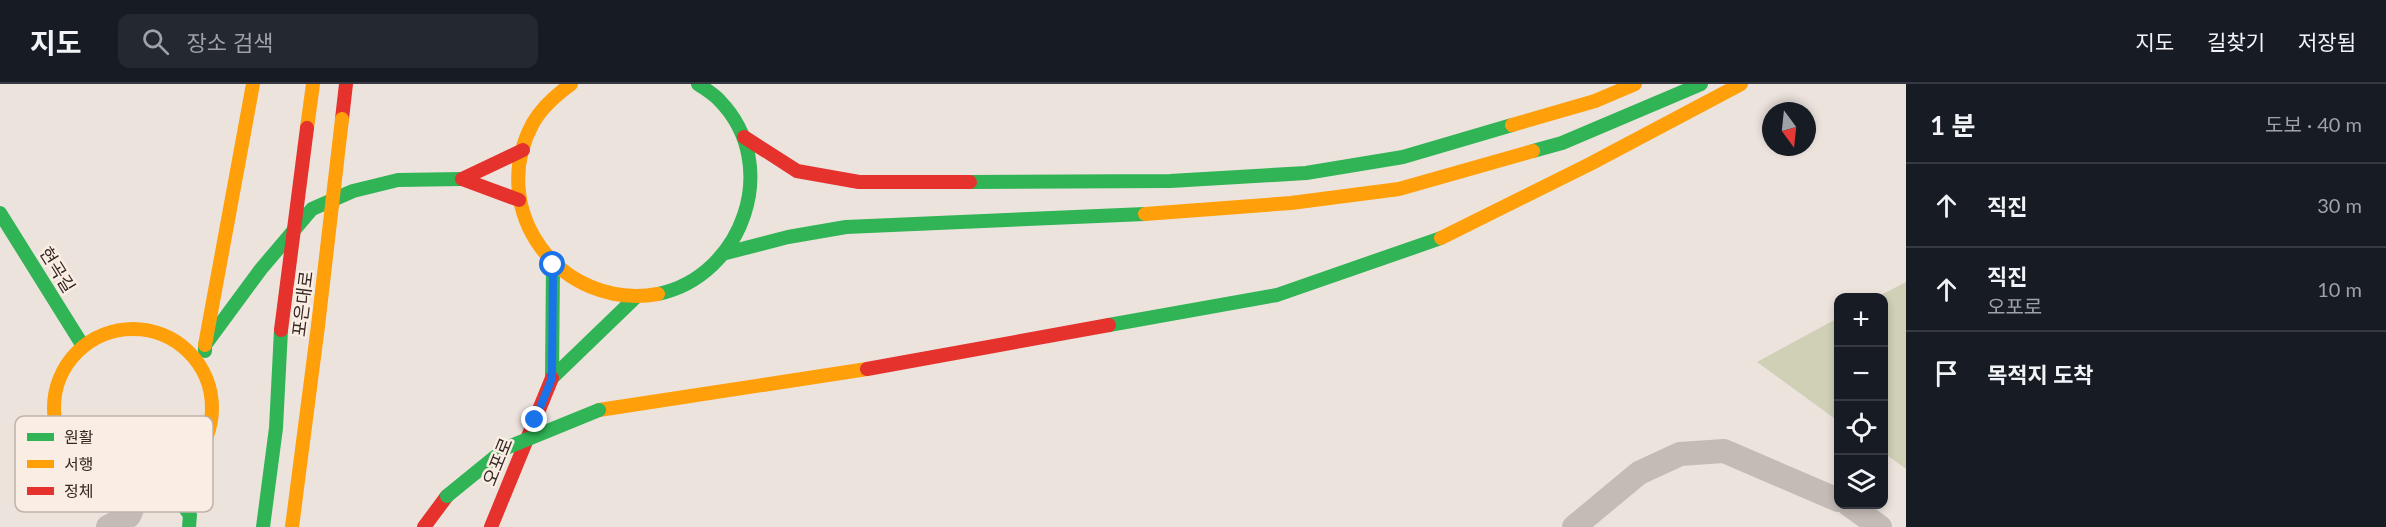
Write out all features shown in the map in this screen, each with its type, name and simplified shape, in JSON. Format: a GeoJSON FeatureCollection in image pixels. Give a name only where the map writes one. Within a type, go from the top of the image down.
{"type":"FeatureCollection","features":[{"type":"Feature","properties":{"kind":"main road"},"geometry":{"type":"LineString","coordinates":[[203,369],[205,345],[253,84]]}},
{"type":"Feature","properties":{"kind":"main road","name":"포은대로"},"geometry":{"type":"LineString","coordinates":[[262,527],[276,428],[281,330],[313,84]]}},
{"type":"Feature","properties":{"kind":"main road","name":"포은대로"},"geometry":{"type":"LineString","coordinates":[[292,527],[346,84]]}},
{"type":"Feature","properties":{"kind":"main road"},"geometry":{"type":"LineString","coordinates":[[571,84],[551,99],[529,129],[518,164],[519,200],[531,235],[553,265],[583,286],[618,296],[659,295],[696,280],[726,253],[746,217],[752,177],[744,137],[722,103],[698,84]]}},
{"type":"Feature","properties":{"kind":"main road"},"geometry":{"type":"LineString","coordinates":[[744,137],[797,171],[859,182],[1170,181],[1295,174],[1403,157],[1595,101],[1635,84]]}},
{"type":"Feature","properties":{"kind":"main road"},"geometry":{"type":"LineString","coordinates":[[726,253],[788,237],[846,227],[1162,213],[1291,203],[1399,189],[1562,142],[1702,84]]}},
{"type":"Feature","properties":{"kind":"main road"},"geometry":{"type":"LineString","coordinates":[[424,527],[447,496],[506,448],[599,410],[871,368],[1276,295],[1442,237],[1590,164],[1741,84]]}},
{"type":"Feature","properties":{"kind":"main road"},"geometry":{"type":"LineString","coordinates":[[462,179],[523,150]]}},
{"type":"Feature","properties":{"kind":"main road"},"geometry":{"type":"LineString","coordinates":[[205,345],[261,269],[312,208],[353,191],[398,180],[462,179],[519,200]]}},
{"type":"Feature","properties":{"kind":"main road","name":"현곡길"},"geometry":{"type":"LineString","coordinates":[[0,213],[83,346]]}},
{"type":"Feature","properties":{"kind":"main road"},"geometry":{"type":"LineString","coordinates":[[552,378],[553,265]]}},
{"type":"Feature","properties":{"kind":"main road"},"geometry":{"type":"LineString","coordinates":[[552,378],[637,296]]}},
{"type":"Feature","properties":{"kind":"main road"},"geometry":{"type":"LineString","coordinates":[[54,416],[56,388],[66,365],[83,346],[107,333],[135,329],[161,333],[185,348],[203,369],[212,394],[212,416]]}},
{"type":"Feature","properties":{"kind":"main road","name":"오포로"},"geometry":{"type":"LineString","coordinates":[[491,527],[552,378]]}},
{"type":"Feature","properties":{"kind":"main road"},"geometry":{"type":"LineString","coordinates":[[188,512],[190,515],[189,527]]}},
{"type":"Feature","properties":{"kind":"street"},"geometry":{"type":"LineString","coordinates":[[1574,527],[1639,473],[1680,454],[1724,451],[1834,498]]}},
{"type":"Feature","properties":{"kind":"street"},"geometry":{"type":"LineString","coordinates":[[1855,509],[1880,527]]}},
{"type":"Feature","properties":{"kind":"green space"},"geometry":{"type":"Polygon","coordinates":[[[1906,282],[1906,469],[1888,456],[1888,293],[1885,293],[1906,282]]]}},
{"type":"Feature","properties":{"kind":"green space"},"geometry":{"type":"Polygon","coordinates":[[[1834,320],[1834,418],[1757,362],[1834,320]]]}},
{"type":"Feature","properties":{"kind":"traffic: fast"},"geometry":{"type":"LineString","coordinates":[[658,294],[688,283],[712,265],[731,242],[744,215],[750,185],[748,156],[739,127],[718,98],[698,84]]}},
{"type":"Feature","properties":{"kind":"traffic: fast"},"geometry":{"type":"LineString","coordinates":[[1533,151],[1562,143],[1701,84]]}},
{"type":"Feature","properties":{"kind":"traffic: fast"},"geometry":{"type":"LineString","coordinates":[[970,182],[1170,181],[1306,173],[1403,157],[1512,125]]}},
{"type":"Feature","properties":{"kind":"traffic: fast"},"geometry":{"type":"LineString","coordinates":[[205,351],[205,345],[261,269],[312,209],[353,191],[398,180],[462,179]]}},
{"type":"Feature","properties":{"kind":"traffic: fast"},"geometry":{"type":"LineString","coordinates":[[0,213],[83,346]]}},
{"type":"Feature","properties":{"kind":"traffic: fast"},"geometry":{"type":"LineString","coordinates":[[726,253],[788,237],[846,227],[1145,214]]}},
{"type":"Feature","properties":{"kind":"traffic: fast"},"geometry":{"type":"LineString","coordinates":[[1109,325],[1277,295],[1441,238]]}},
{"type":"Feature","properties":{"kind":"traffic: fast"},"geometry":{"type":"LineString","coordinates":[[553,265],[552,378],[637,296]]}},
{"type":"Feature","properties":{"kind":"traffic: fast"},"geometry":{"type":"LineString","coordinates":[[263,527],[276,428],[281,330]]}},
{"type":"Feature","properties":{"kind":"traffic: fast"},"geometry":{"type":"LineString","coordinates":[[447,496],[506,448],[599,410]]}},
{"type":"Feature","properties":{"kind":"traffic: fast"},"geometry":{"type":"LineString","coordinates":[[188,512],[190,515],[189,527]]}},
{"type":"Feature","properties":{"kind":"traffic: slow"},"geometry":{"type":"LineString","coordinates":[[205,345],[253,84]]}},
{"type":"Feature","properties":{"kind":"traffic: slow"},"geometry":{"type":"LineString","coordinates":[[307,128],[313,84]]}},
{"type":"Feature","properties":{"kind":"traffic: slow"},"geometry":{"type":"LineString","coordinates":[[571,84],[560,92],[537,117],[521,156],[519,189],[526,220],[541,248],[563,271],[591,287],[623,295],[658,294]]}},
{"type":"Feature","properties":{"kind":"traffic: slow"},"geometry":{"type":"LineString","coordinates":[[1512,125],[1595,101],[1635,84]]}},
{"type":"Feature","properties":{"kind":"traffic: slow"},"geometry":{"type":"LineString","coordinates":[[1441,238],[1590,164],[1741,84]]}},
{"type":"Feature","properties":{"kind":"traffic: slow"},"geometry":{"type":"LineString","coordinates":[[318,326],[342,119]]}},
{"type":"Feature","properties":{"kind":"traffic: slow"},"geometry":{"type":"LineString","coordinates":[[1145,214],[1291,203],[1399,189],[1533,151]]}},
{"type":"Feature","properties":{"kind":"traffic: slow"},"geometry":{"type":"LineString","coordinates":[[292,527],[318,326]]}},
{"type":"Feature","properties":{"kind":"traffic: slow"},"geometry":{"type":"LineString","coordinates":[[55,416],[55,393],[60,378],[67,364],[77,352],[89,342],[103,335],[118,330],[133,329],[148,330],[163,335],[177,342],[189,352],[199,364],[206,378],[211,393],[212,408]]}},
{"type":"Feature","properties":{"kind":"traffic: slow"},"geometry":{"type":"LineString","coordinates":[[599,410],[867,369]]}},
{"type":"Feature","properties":{"kind":"traffic: slow"},"geometry":{"type":"LineString","coordinates":[[211,416],[212,408]]}},
{"type":"Feature","properties":{"kind":"traffic: jam"},"geometry":{"type":"LineString","coordinates":[[342,119],[346,84]]}},
{"type":"Feature","properties":{"kind":"traffic: jam"},"geometry":{"type":"LineString","coordinates":[[281,330],[307,128]]}},
{"type":"Feature","properties":{"kind":"traffic: jam"},"geometry":{"type":"LineString","coordinates":[[744,137],[797,171],[859,182],[970,182]]}},
{"type":"Feature","properties":{"kind":"traffic: jam"},"geometry":{"type":"LineString","coordinates":[[519,200],[462,179],[523,150]]}},
{"type":"Feature","properties":{"kind":"traffic: jam"},"geometry":{"type":"LineString","coordinates":[[867,369],[1109,325]]}},
{"type":"Feature","properties":{"kind":"traffic: jam"},"geometry":{"type":"LineString","coordinates":[[491,527],[552,378]]}},
{"type":"Feature","properties":{"kind":"traffic: jam"},"geometry":{"type":"LineString","coordinates":[[424,527],[447,496]]}},
{"type":"Feature","properties":{"kind":"route"},"geometry":{"type":"LineString","coordinates":[[535,420],[552,378],[553,265]]}}]}
